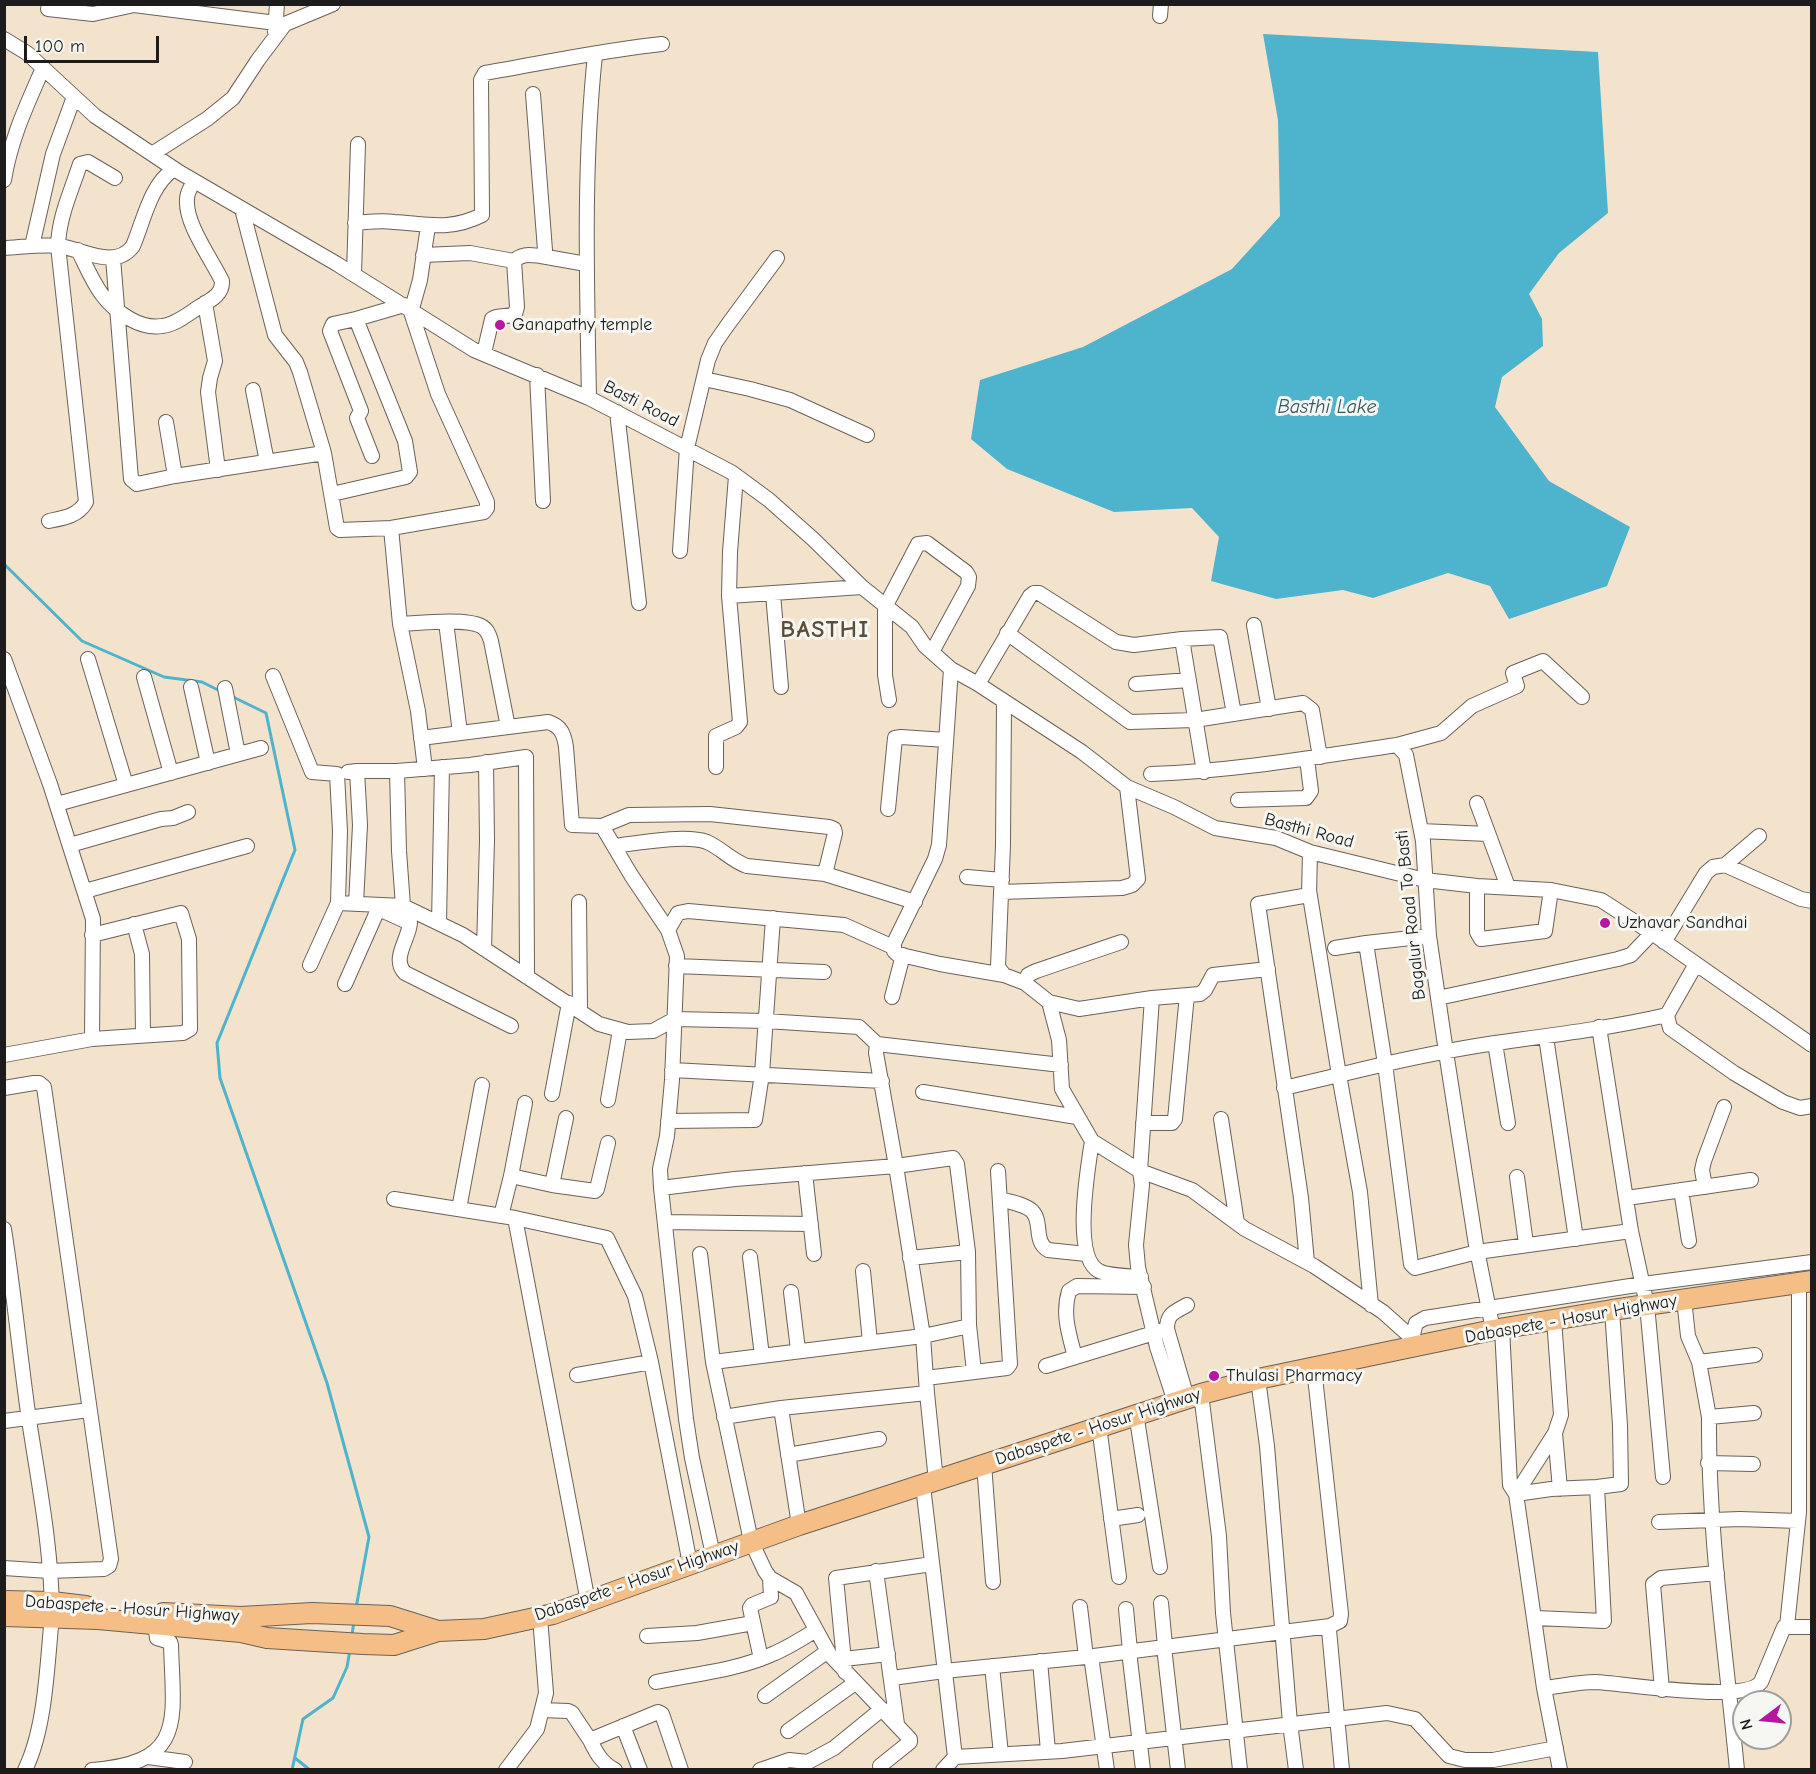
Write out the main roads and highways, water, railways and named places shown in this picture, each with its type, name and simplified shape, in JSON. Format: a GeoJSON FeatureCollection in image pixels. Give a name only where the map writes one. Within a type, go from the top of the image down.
{"type":"FeatureCollection","features":[{"type":"Feature","properties":{"kind":"highway","name":"Dabaspete - Hosur Highway"},"geometry":{"type":"LineString","coordinates":[[241,1624],[267,1638],[394,1645],[438,1631],[484,1629],[540,1617],[588,1602],[799,1525],[1136,1413],[1258,1379],[1314,1368],[1416,1342],[1805,1282]]}},
{"type":"Feature","properties":{"kind":"highway","name":"Dabaspete - Hosur Highway"},"geometry":{"type":"LineString","coordinates":[[4,1601],[52,1609],[137,1612],[241,1624],[312,1613],[390,1616],[438,1631]]}},
{"type":"Feature","properties":{"kind":"highway"},"geometry":{"type":"LineString","coordinates":[[4,1616],[52,1609],[155,1625],[241,1624]]}},
{"type":"Feature","properties":{"kind":"water","name":"Basthi Lake"},"geometry":{"type":"Polygon","coordinates":[[[1263,34],[1598,52],[1608,213],[1559,253],[1529,294],[1542,319],[1543,346],[1502,377],[1495,407],[1549,481],[1630,527],[1607,586],[1509,619],[1490,586],[1448,573],[1373,598],[1343,590],[1276,599],[1211,581],[1219,537],[1192,508],[1114,512],[1007,469],[971,439],[980,380],[1083,347],[1232,269],[1280,216],[1278,120],[1263,34]]]}},
{"type":"Feature","properties":{"kind":"waterway"},"geometry":{"type":"LineString","coordinates":[[4,564],[82,641],[164,677],[202,682],[222,692]]}},
{"type":"Feature","properties":{"kind":"waterway"},"geometry":{"type":"LineString","coordinates":[[231,696],[266,713],[295,850],[217,1043],[220,1078],[327,1383],[369,1537],[356,1608]]}},
{"type":"Feature","properties":{"kind":"waterway"},"geometry":{"type":"LineString","coordinates":[[352,1635],[354,1621]]}},
{"type":"Feature","properties":{"kind":"waterway"},"geometry":{"type":"LineString","coordinates":[[292,1770],[303,1719],[333,1698],[347,1667],[350,1650]]}},
{"type":"Feature","properties":{"kind":"waterway"},"geometry":{"type":"LineString","coordinates":[[295,1758],[310,1770]]}},
{"type":"Feature","properties":{"kind":"place","name":"Ganapathy temple"},"geometry":{"type":"Point","coordinates":[500,325]}},
{"type":"Feature","properties":{"kind":"place","name":"Uzhavar Sandhai"},"geometry":{"type":"Point","coordinates":[1605,923]}},
{"type":"Feature","properties":{"kind":"place","name":"Thulasi Pharmacy"},"geometry":{"type":"Point","coordinates":[1214,1376]}},
{"type":"Feature","properties":{"kind":"district","name":"BASTHI"},"geometry":{"type":"Point","coordinates":[825,630]}}]}
